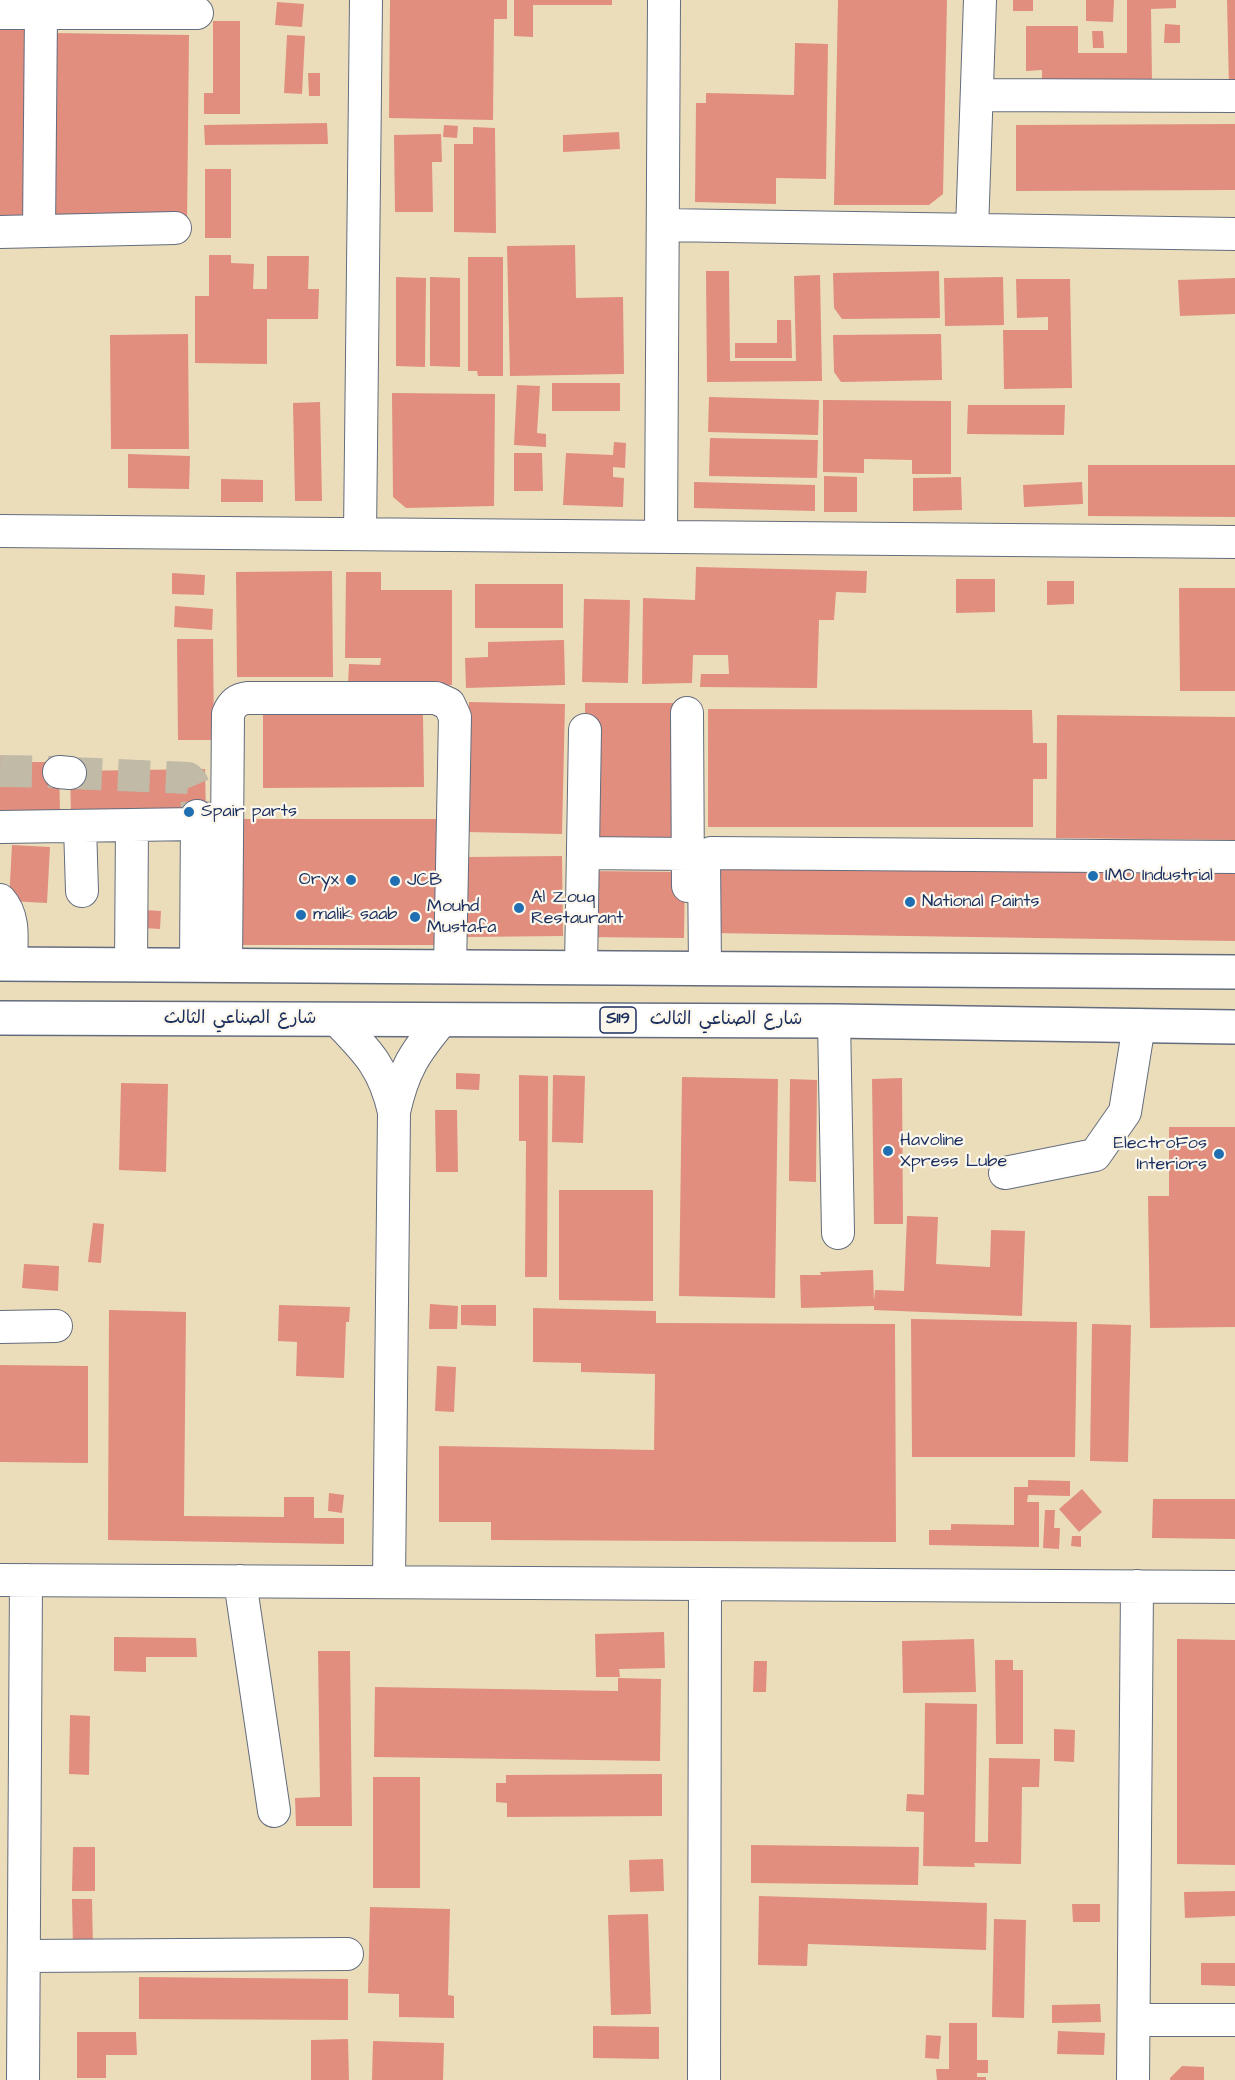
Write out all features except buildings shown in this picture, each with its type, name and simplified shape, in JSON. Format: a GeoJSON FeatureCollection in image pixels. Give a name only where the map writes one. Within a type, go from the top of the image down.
{"type":"FeatureCollection","features":[{"type":"Feature","properties":{"kind":"main road"},"geometry":{"type":"LineString","coordinates":[[6,964],[1235,972]]}},
{"type":"Feature","properties":{"kind":"main road","name":"شارع الصناعي الثالث"},"geometry":{"type":"LineString","coordinates":[[0,1018],[834,1021],[1235,1027]]}},
{"type":"Feature","properties":{"kind":"street"},"geometry":{"type":"LineString","coordinates":[[360,534],[366,0]]}},
{"type":"Feature","properties":{"kind":"street"},"geometry":{"type":"LineString","coordinates":[[661,537],[664,0]]}},
{"type":"Feature","properties":{"kind":"street"},"geometry":{"type":"LineString","coordinates":[[972,230],[980,0]]}},
{"type":"Feature","properties":{"kind":"street"},"geometry":{"type":"LineString","coordinates":[[0,13],[197,13]]}},
{"type":"Feature","properties":{"kind":"street"},"geometry":{"type":"LineString","coordinates":[[39,231],[41,13]]}},
{"type":"Feature","properties":{"kind":"street"},"geometry":{"type":"LineString","coordinates":[[976,95],[1235,96]]}},
{"type":"Feature","properties":{"kind":"street"},"geometry":{"type":"LineString","coordinates":[[663,225],[1235,234]]}},
{"type":"Feature","properties":{"kind":"street"},"geometry":{"type":"LineString","coordinates":[[0,232],[175,228]]}},
{"type":"Feature","properties":{"kind":"street"},"geometry":{"type":"LineString","coordinates":[[0,531],[1235,542]]}},
{"type":"Feature","properties":{"kind":"street"},"geometry":{"type":"LineString","coordinates":[[211,965],[228,714],[231,708],[241,699],[248,698],[424,698],[443,700],[453,710],[455,717],[450,967]]}},
{"type":"Feature","properties":{"kind":"street"},"geometry":{"type":"LineString","coordinates":[[687,713],[687,854],[697,968]]}},
{"type":"Feature","properties":{"kind":"street"},"geometry":{"type":"LineString","coordinates":[[581,968],[585,730]]}},
{"type":"Feature","properties":{"kind":"street"},"geometry":{"type":"LineString","coordinates":[[0,827],[132,825],[197,820],[211,965]]}},
{"type":"Feature","properties":{"kind":"street"},"geometry":{"type":"LineString","coordinates":[[131,965],[132,825]]}},
{"type":"Feature","properties":{"kind":"street"},"geometry":{"type":"LineString","coordinates":[[80,826],[82,891]]}},
{"type":"Feature","properties":{"kind":"street"},"geometry":{"type":"LineString","coordinates":[[697,968],[704,859],[711,853],[1235,857]]}},
{"type":"Feature","properties":{"kind":"street"},"geometry":{"type":"LineString","coordinates":[[583,854],[687,854]]}},
{"type":"Feature","properties":{"kind":"street"},"geometry":{"type":"LineString","coordinates":[[0,900],[8,911],[11,922],[6,964]]}},
{"type":"Feature","properties":{"kind":"street"},"geometry":{"type":"LineString","coordinates":[[336,1019],[369,1052],[389,1090],[394,1112]]}},
{"type":"Feature","properties":{"kind":"street"},"geometry":{"type":"LineString","coordinates":[[389,1582],[394,1112],[409,1062],[442,1020]]}},
{"type":"Feature","properties":{"kind":"street"},"geometry":{"type":"LineString","coordinates":[[834,1021],[838,1233]]}},
{"type":"Feature","properties":{"kind":"street"},"geometry":{"type":"LineString","coordinates":[[1005,1173],[1095,1155],[1125,1112],[1139,1025]]}},
{"type":"Feature","properties":{"kind":"street"},"geometry":{"type":"LineString","coordinates":[[0,1327],[56,1326]]}},
{"type":"Feature","properties":{"kind":"street"},"geometry":{"type":"LineString","coordinates":[[23,2080],[24,1956],[13,1580],[1235,1587]]}},
{"type":"Feature","properties":{"kind":"street"},"geometry":{"type":"LineString","coordinates":[[240,1581],[274,1811]]}},
{"type":"Feature","properties":{"kind":"street"},"geometry":{"type":"LineString","coordinates":[[704,2080],[705,1584]]}},
{"type":"Feature","properties":{"kind":"street"},"geometry":{"type":"LineString","coordinates":[[1133,2080],[1137,1587]]}},
{"type":"Feature","properties":{"kind":"street"},"geometry":{"type":"LineString","coordinates":[[24,1956],[347,1954]]}},
{"type":"Feature","properties":{"kind":"street"},"geometry":{"type":"LineString","coordinates":[[1134,2020],[1235,2020]]}},
{"type":"Feature","properties":{"kind":"tunnel"},"geometry":{"type":"LineString","coordinates":[[0,771],[59,772]]}},
{"type":"Feature","properties":{"kind":"tunnel"},"geometry":{"type":"LineString","coordinates":[[70,773],[188,778],[192,781],[195,790],[197,816]]}},
{"type":"Feature","properties":{"kind":"place","name":"Spair parts"},"geometry":{"type":"Point","coordinates":[189,812]}},
{"type":"Feature","properties":{"kind":"place","name":"IMO Industrial"},"geometry":{"type":"Point","coordinates":[1093,876]}},
{"type":"Feature","properties":{"kind":"place","name":"Oryx"},"geometry":{"type":"Point","coordinates":[351,880]}},
{"type":"Feature","properties":{"kind":"place","name":"JCB"},"geometry":{"type":"Point","coordinates":[395,881]}},
{"type":"Feature","properties":{"kind":"place","name":"National Paints"},"geometry":{"type":"Point","coordinates":[910,902]}},
{"type":"Feature","properties":{"kind":"place","name":"Al Zouq Restaurant"},"geometry":{"type":"Point","coordinates":[519,908]}},
{"type":"Feature","properties":{"kind":"place","name":"malik saab"},"geometry":{"type":"Point","coordinates":[301,915]}},
{"type":"Feature","properties":{"kind":"place","name":"Mouhd Mustafa"},"geometry":{"type":"Point","coordinates":[415,917]}},
{"type":"Feature","properties":{"kind":"place","name":"Havoline Xpress Lube"},"geometry":{"type":"Point","coordinates":[888,1151]}},
{"type":"Feature","properties":{"kind":"place","name":"ElectroFos Interiors"},"geometry":{"type":"Point","coordinates":[1219,1154]}}]}
